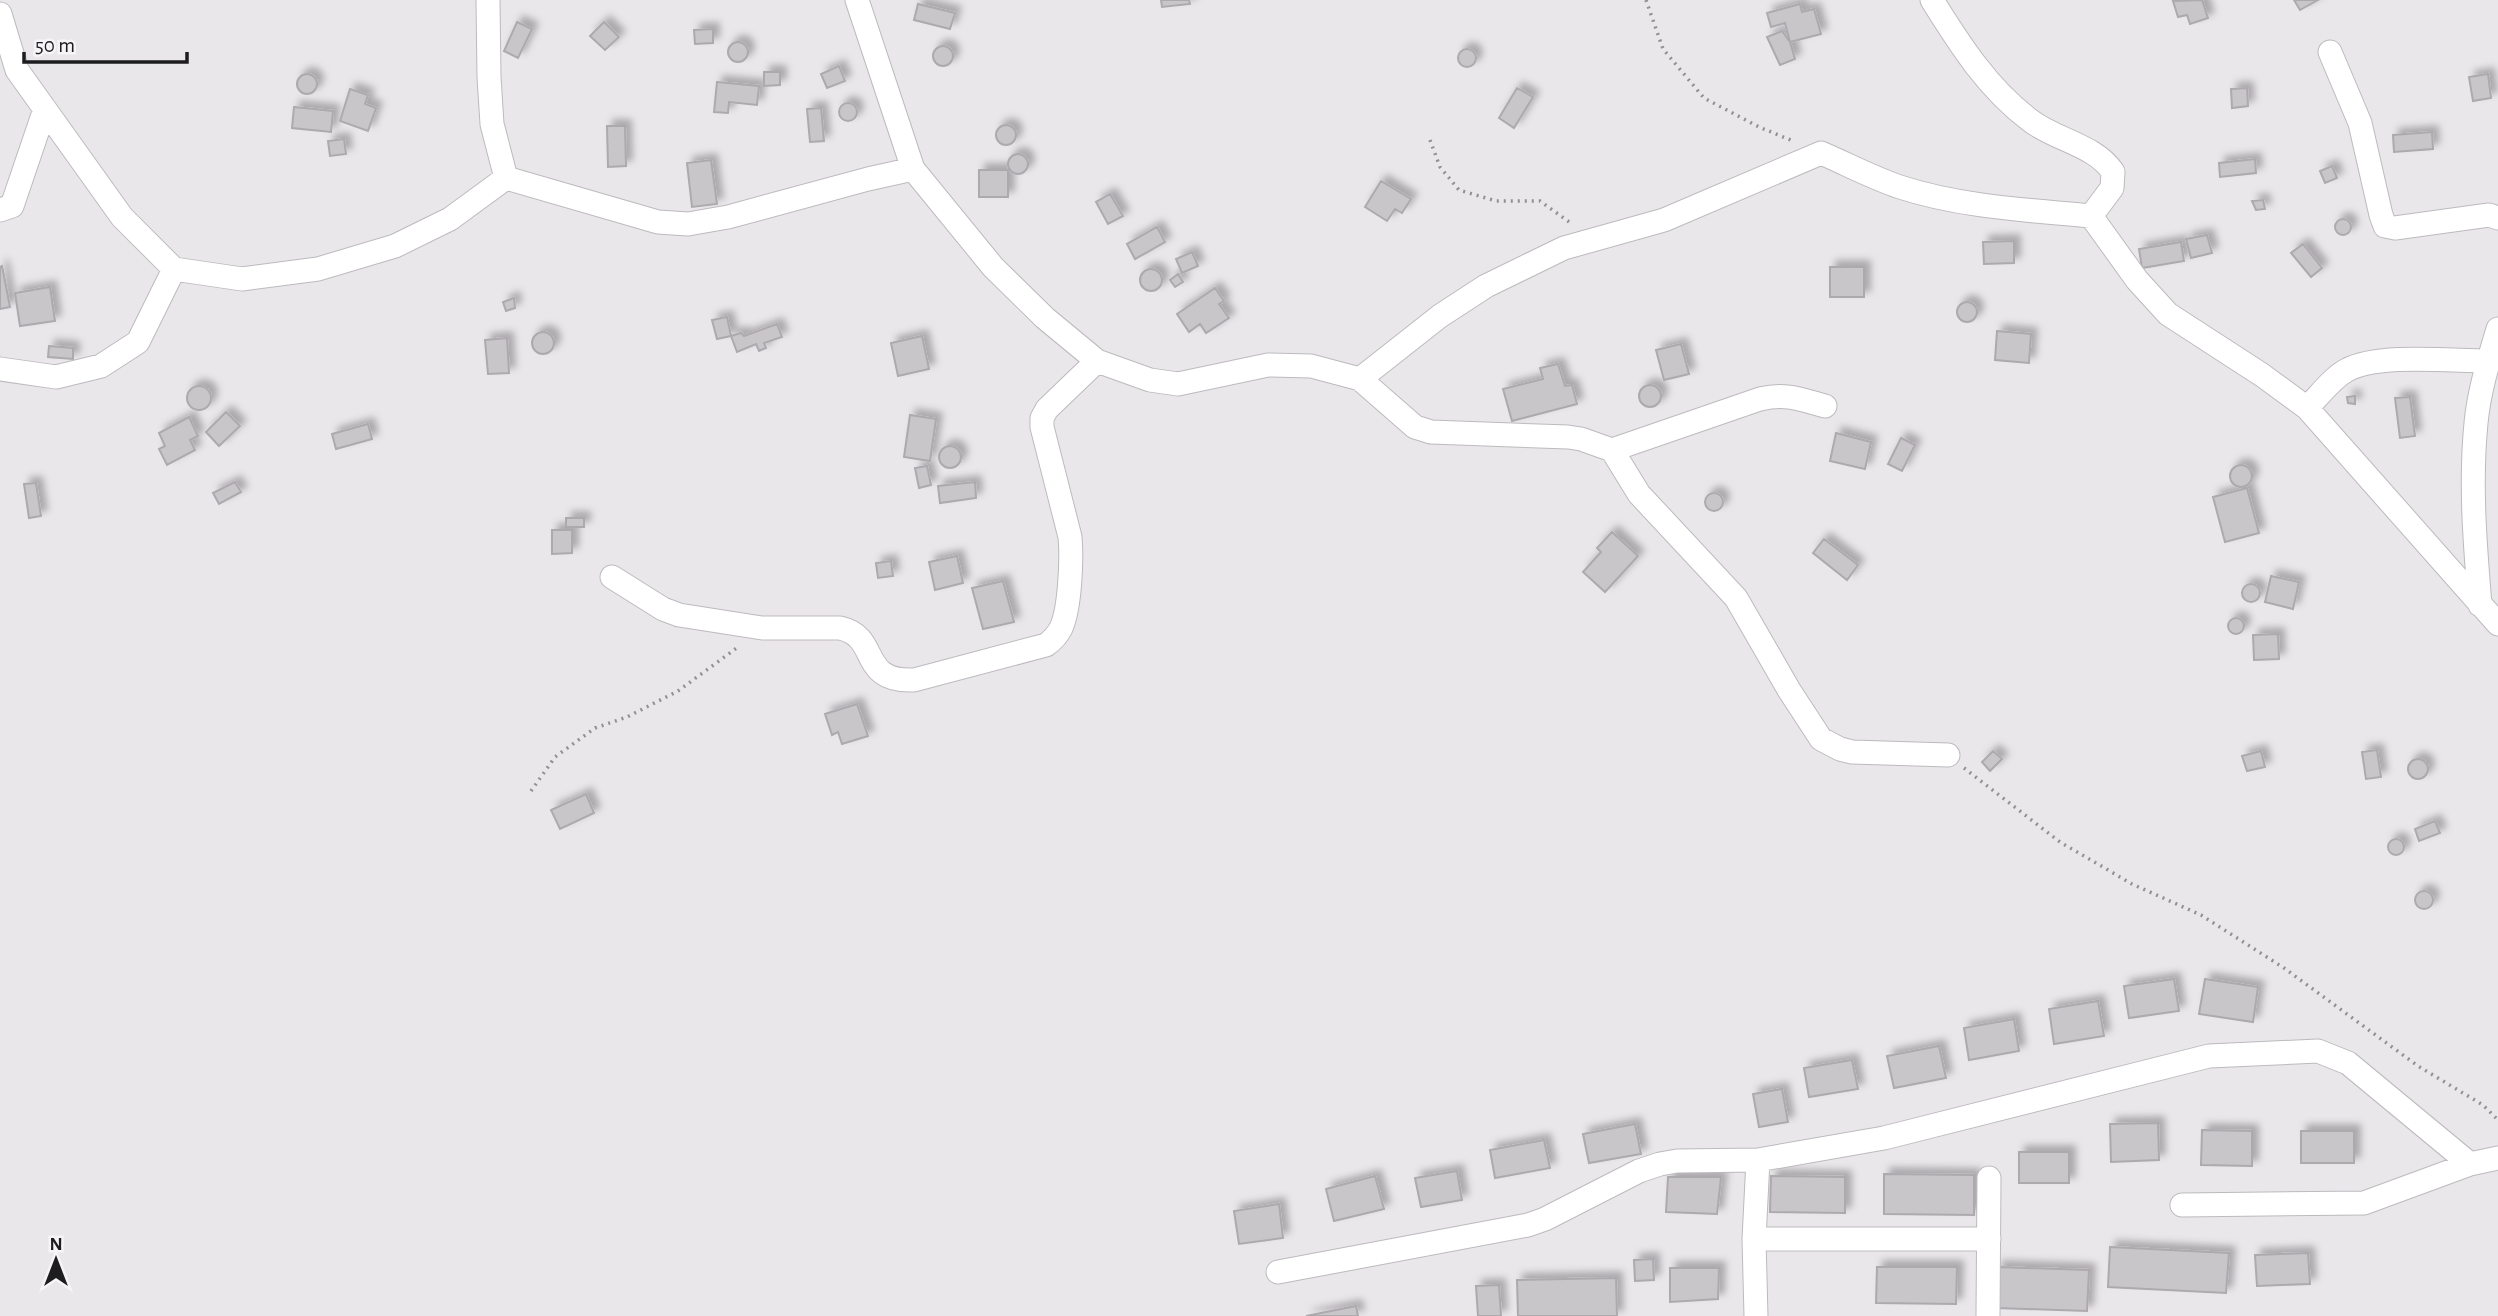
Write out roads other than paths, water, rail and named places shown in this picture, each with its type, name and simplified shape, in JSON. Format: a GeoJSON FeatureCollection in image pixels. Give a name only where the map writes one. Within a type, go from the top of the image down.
{"type":"FeatureCollection","features":[{"type":"Feature","properties":{"kind":"street"},"geometry":{"type":"LineString","coordinates":[[488,0],[492,124],[506,178]]}},
{"type":"Feature","properties":{"kind":"street"},"geometry":{"type":"LineString","coordinates":[[858,0],[913,169],[993,267],[1045,318],[1097,361],[1150,380],[1178,384],[1268,365],[1311,366],[1360,379],[1415,427],[1431,432],[1568,436],[1612,450],[1769,397],[1790,396],[1825,406]]}},
{"type":"Feature","properties":{"kind":"street"},"geometry":{"type":"LineString","coordinates":[[1932,0],[1968,57],[2009,104],[2035,124],[2105,160],[2113,172],[2112,188],[2091,216]]}},
{"type":"Feature","properties":{"kind":"street"},"geometry":{"type":"LineString","coordinates":[[0,14],[17,70],[122,217],[174,269],[242,279],[318,270],[395,246],[450,219],[506,178]]}},
{"type":"Feature","properties":{"kind":"street"},"geometry":{"type":"LineString","coordinates":[[2330,52],[2360,123],[2385,226],[2395,228],[2490,215],[2498,218]]}},
{"type":"Feature","properties":{"kind":"street"},"geometry":{"type":"LineString","coordinates":[[0,210],[12,206],[45,109]]}},
{"type":"Feature","properties":{"kind":"street"},"geometry":{"type":"LineString","coordinates":[[1360,379],[1440,316],[1486,286],[1564,248],[1664,220],[1821,153],[1900,187],[1946,199],[2091,216],[2137,280],[2168,314],[2262,375],[2307,408],[2498,624]]}},
{"type":"Feature","properties":{"kind":"street"},"geometry":{"type":"LineString","coordinates":[[506,178],[657,222],[688,225],[913,169]]}},
{"type":"Feature","properties":{"kind":"street"},"geometry":{"type":"LineString","coordinates":[[0,369],[56,377],[100,366],[138,342],[174,269]]}},
{"type":"Feature","properties":{"kind":"street"},"geometry":{"type":"LineString","coordinates":[[2480,605],[2473,517],[2475,435],[2488,361],[2498,329]]}},
{"type":"Feature","properties":{"kind":"street"},"geometry":{"type":"LineString","coordinates":[[2307,408],[2345,371],[2366,363],[2397,360],[2488,361]]}},
{"type":"Feature","properties":{"kind":"street"},"geometry":{"type":"LineString","coordinates":[[612,577],[663,609],[679,615],[762,628],[850,630],[858,635],[879,672],[905,681],[1046,645],[1055,638],[1065,617],[1072,552],[1042,418],[1047,409],[1097,361]]}},
{"type":"Feature","properties":{"kind":"street"},"geometry":{"type":"LineString","coordinates":[[1612,450],[1639,494],[1736,598],[1789,690],[1821,739],[1839,749],[1852,752],[1948,755]]}},
{"type":"Feature","properties":{"kind":"street"},"geometry":{"type":"LineString","coordinates":[[1278,1272],[1528,1224],[1545,1219],[1639,1171],[1660,1164],[1677,1161],[1758,1160],[1884,1139],[2209,1056],[2318,1051],[2348,1063],[2470,1164]]}},
{"type":"Feature","properties":{"kind":"street"},"geometry":{"type":"LineString","coordinates":[[2182,1205],[2364,1203],[2470,1164],[2498,1158]]}},
{"type":"Feature","properties":{"kind":"street"},"geometry":{"type":"LineString","coordinates":[[1756,1316],[1758,1160]]}},
{"type":"Feature","properties":{"kind":"street"},"geometry":{"type":"LineString","coordinates":[[1988,1316],[1989,1178]]}},
{"type":"Feature","properties":{"kind":"street"},"geometry":{"type":"LineString","coordinates":[[1755,1238],[1989,1239]]}}]}
